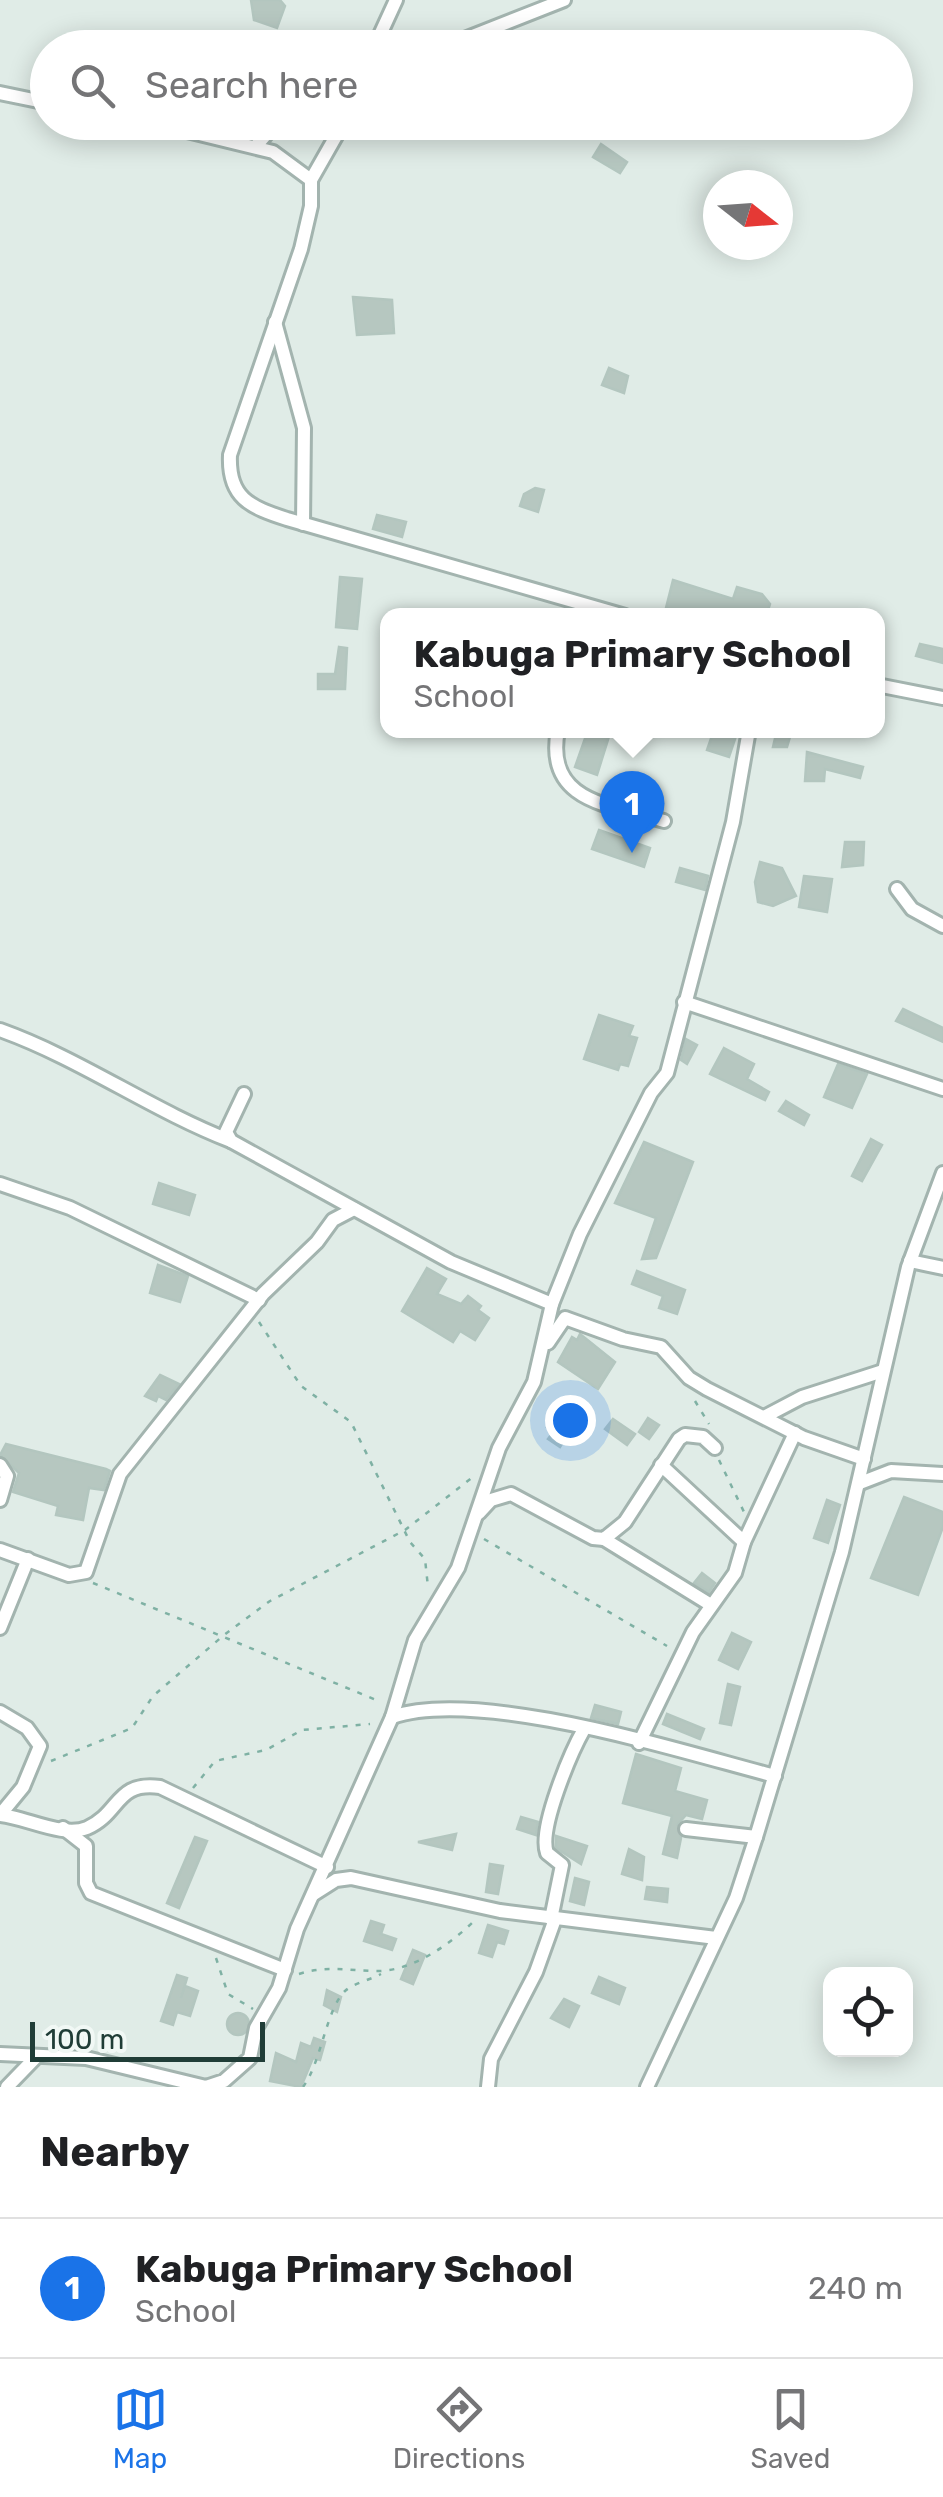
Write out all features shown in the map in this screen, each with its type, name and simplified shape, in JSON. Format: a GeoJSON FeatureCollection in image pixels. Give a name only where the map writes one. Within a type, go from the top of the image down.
{"type":"FeatureCollection","features":[{"type":"Feature","properties":{"kind":"street"},"geometry":{"type":"LineString","coordinates":[[382,30],[396,0]]}},
{"type":"Feature","properties":{"kind":"street"},"geometry":{"type":"LineString","coordinates":[[488,30],[564,0]]}},
{"type":"Feature","properties":{"kind":"street"},"geometry":{"type":"LineString","coordinates":[[0,93],[30,99]]}},
{"type":"Feature","properties":{"kind":"street"},"geometry":{"type":"LineString","coordinates":[[226,140],[255,147],[296,166],[310,180]]}},
{"type":"Feature","properties":{"kind":"street"},"geometry":{"type":"LineString","coordinates":[[255,147],[261,140]]}},
{"type":"Feature","properties":{"kind":"street"},"geometry":{"type":"LineString","coordinates":[[333,140],[310,180],[311,206],[301,249],[243,411],[230,472],[233,489],[242,500],[303,524],[587,608]]}},
{"type":"Feature","properties":{"kind":"street"},"geometry":{"type":"LineString","coordinates":[[275,320],[304,428],[303,524]]}},
{"type":"Feature","properties":{"kind":"street"},"geometry":{"type":"LineString","coordinates":[[885,687],[943,698]]}},
{"type":"Feature","properties":{"kind":"street"},"geometry":{"type":"LineString","coordinates":[[557,738],[554,753],[559,772],[572,792],[664,821]]}},
{"type":"Feature","properties":{"kind":"street"},"geometry":{"type":"LineString","coordinates":[[0,2054],[86,2058],[164,2081],[206,2087],[224,2081],[247,2062],[262,2015],[279,1988],[296,1929],[328,1867],[392,1716],[416,1640],[458,1568],[497,1454],[520,1414],[544,1350],[552,1304],[589,1214],[607,1188],[651,1094],[666,1073],[733,822],[747,738]]}},
{"type":"Feature","properties":{"kind":"street"},"geometry":{"type":"LineString","coordinates":[[897,890],[912,909],[943,926]]}},
{"type":"Feature","properties":{"kind":"street"},"geometry":{"type":"LineString","coordinates":[[684,1002],[943,1089]]}},
{"type":"Feature","properties":{"kind":"street"},"geometry":{"type":"LineString","coordinates":[[0,1030],[42,1045],[169,1117],[231,1141],[451,1262],[510,1282],[552,1304]]}},
{"type":"Feature","properties":{"kind":"street"},"geometry":{"type":"LineString","coordinates":[[231,1141],[226,1132],[229,1121],[244,1094]]}},
{"type":"Feature","properties":{"kind":"street"},"geometry":{"type":"LineString","coordinates":[[646,2087],[716,1938],[756,1838],[860,1483],[910,1261],[942,1175]]}},
{"type":"Feature","properties":{"kind":"street"},"geometry":{"type":"LineString","coordinates":[[0,1184],[70,1208],[255,1303]]}},
{"type":"Feature","properties":{"kind":"street"},"geometry":{"type":"LineString","coordinates":[[0,1550],[77,1576],[86,1572],[120,1474],[255,1303],[317,1242],[333,1220],[354,1210]]}},
{"type":"Feature","properties":{"kind":"street"},"geometry":{"type":"LineString","coordinates":[[910,1261],[943,1268]]}},
{"type":"Feature","properties":{"kind":"street"},"geometry":{"type":"LineString","coordinates":[[544,1350],[565,1318],[623,1340],[660,1346],[689,1378],[795,1433],[864,1459]]}},
{"type":"Feature","properties":{"kind":"street"},"geometry":{"type":"LineString","coordinates":[[764,1417],[802,1397],[883,1371]]}},
{"type":"Feature","properties":{"kind":"street"},"geometry":{"type":"LineString","coordinates":[[640,1743],[681,1655],[735,1573],[744,1542],[795,1433]]}},
{"type":"Feature","properties":{"kind":"street"},"geometry":{"type":"LineString","coordinates":[[604,1539],[625,1522],[684,1435],[703,1438],[715,1448]]}},
{"type":"Feature","properties":{"kind":"street"},"geometry":{"type":"LineString","coordinates":[[0,1465],[7,1476],[0,1500]]}},
{"type":"Feature","properties":{"kind":"street"},"geometry":{"type":"LineString","coordinates":[[661,1465],[744,1542]]}},
{"type":"Feature","properties":{"kind":"street"},"geometry":{"type":"LineString","coordinates":[[860,1483],[891,1471],[941,1473]]}},
{"type":"Feature","properties":{"kind":"street"},"geometry":{"type":"LineString","coordinates":[[476,1516],[491,1500],[510,1494],[592,1538],[604,1539],[711,1605]]}},
{"type":"Feature","properties":{"kind":"street"},"geometry":{"type":"LineString","coordinates":[[0,1628],[28,1559]]}},
{"type":"Feature","properties":{"kind":"street"},"geometry":{"type":"LineString","coordinates":[[392,1716],[429,1708],[551,1720],[775,1776]]}},
{"type":"Feature","properties":{"kind":"street"},"geometry":{"type":"LineString","coordinates":[[0,1712],[37,1738],[39,1758],[15,1801],[0,1815]]}},
{"type":"Feature","properties":{"kind":"street"},"geometry":{"type":"LineString","coordinates":[[488,2087],[491,2059],[536,1972],[553,1919],[562,1865],[547,1854],[546,1834],[572,1751],[584,1729]]}},
{"type":"Feature","properties":{"kind":"street"},"geometry":{"type":"LineString","coordinates":[[0,1815],[63,1828],[86,1828],[128,1789],[139,1785],[178,1795],[328,1867]]}},
{"type":"Feature","properties":{"kind":"street"},"geometry":{"type":"LineString","coordinates":[[63,1828],[86,1846],[86,1883],[91,1893],[285,1970]]}},
{"type":"Feature","properties":{"kind":"street"},"geometry":{"type":"LineString","coordinates":[[686,1829],[756,1838]]}},
{"type":"Feature","properties":{"kind":"street"},"geometry":{"type":"LineString","coordinates":[[314,1894],[336,1880],[351,1878],[553,1919],[716,1938]]}},
{"type":"Feature","properties":{"kind":"street"},"geometry":{"type":"LineString","coordinates":[[7,2087],[36,2056]]}},
{"type":"Feature","properties":{"kind":"path"},"geometry":{"type":"LineString","coordinates":[[255,1303],[269,1343],[301,1386],[350,1422],[424,1559],[431,1612]]}},
{"type":"Feature","properties":{"kind":"path"},"geometry":{"type":"LineString","coordinates":[[695,1400],[752,1526]]}},
{"type":"Feature","properties":{"kind":"path"},"geometry":{"type":"LineString","coordinates":[[32,1770],[132,1728],[153,1696],[224,1635],[270,1601],[405,1530],[497,1454]]}},
{"type":"Feature","properties":{"kind":"path"},"geometry":{"type":"LineString","coordinates":[[471,1532],[612,1610],[681,1655]]}},
{"type":"Feature","properties":{"kind":"path"},"geometry":{"type":"LineString","coordinates":[[77,1576],[224,1635],[392,1716]]}},
{"type":"Feature","properties":{"kind":"path"},"geometry":{"type":"LineString","coordinates":[[178,1795],[193,1788],[215,1762],[266,1750],[302,1730],[392,1716]]}},
{"type":"Feature","properties":{"kind":"path"},"geometry":{"type":"LineString","coordinates":[[303,2087],[320,2060],[340,1997],[348,1988],[441,1947],[487,1908]]}},
{"type":"Feature","properties":{"kind":"path"},"geometry":{"type":"LineString","coordinates":[[216,1941],[216,1965],[226,1990],[262,2015]]}},
{"type":"Feature","properties":{"kind":"path"},"geometry":{"type":"LineString","coordinates":[[279,1988],[313,1970],[387,1970]]}},
{"type":"Feature","properties":{"kind":"building"},"geometry":{"type":"Polygon","coordinates":[[[251,0],[280,0],[285,6],[277,28],[254,20],[251,0]]]}},
{"type":"Feature","properties":{"kind":"building"},"geometry":{"type":"Polygon","coordinates":[[[601,144],[627,162],[620,173],[593,157],[601,144]]]}},
{"type":"Feature","properties":{"kind":"building"},"geometry":{"type":"Polygon","coordinates":[[[353,297],[392,300],[394,333],[357,335],[353,297]]]}},
{"type":"Feature","properties":{"kind":"building"},"geometry":{"type":"Polygon","coordinates":[[[609,368],[628,376],[624,393],[602,385],[609,368]]]}},
{"type":"Feature","properties":{"kind":"building"},"geometry":{"type":"Polygon","coordinates":[[[535,488],[544,490],[538,512],[520,506],[524,494],[535,488]]]}},
{"type":"Feature","properties":{"kind":"building"},"geometry":{"type":"Polygon","coordinates":[[[377,515],[406,522],[402,537],[373,529],[377,515]]]}},
{"type":"Feature","properties":{"kind":"building"},"geometry":{"type":"Polygon","coordinates":[[[340,577],[362,579],[357,629],[336,627],[340,577]]]}},
{"type":"Feature","properties":{"kind":"building"},"geometry":{"type":"Polygon","coordinates":[[[673,580],[733,599],[737,587],[762,594],[770,604],[769,608],[666,608],[673,580]]]}},
{"type":"Feature","properties":{"kind":"building"},"geometry":{"type":"Polygon","coordinates":[[[920,644],[943,649],[943,663],[916,656],[920,644]]]}},
{"type":"Feature","properties":{"kind":"building"},"geometry":{"type":"Polygon","coordinates":[[[339,647],[347,648],[345,689],[318,689],[318,674],[335,674],[339,647]]]}},
{"type":"Feature","properties":{"kind":"building"},"geometry":{"type":"Polygon","coordinates":[[[585,738],[609,738],[597,775],[575,767],[585,738]]]}},
{"type":"Feature","properties":{"kind":"building"},"geometry":{"type":"Polygon","coordinates":[[[711,738],[735,738],[729,757],[707,750],[711,738]]]}},
{"type":"Feature","properties":{"kind":"building"},"geometry":{"type":"Polygon","coordinates":[[[775,738],[790,738],[787,747],[773,747],[775,738]]]}},
{"type":"Feature","properties":{"kind":"building"},"geometry":{"type":"Polygon","coordinates":[[[807,752],[863,767],[860,778],[825,769],[824,781],[805,781],[807,752]]]}},
{"type":"Feature","properties":{"kind":"building"},"geometry":{"type":"Polygon","coordinates":[[[599,830],[650,848],[644,867],[592,849],[599,830]]]}},
{"type":"Feature","properties":{"kind":"building"},"geometry":{"type":"Polygon","coordinates":[[[845,842],[864,842],[863,865],[842,867],[845,842]]]}},
{"type":"Feature","properties":{"kind":"building"},"geometry":{"type":"Polygon","coordinates":[[[760,862],[782,868],[796,896],[773,906],[758,902],[755,882],[760,862]]]}},
{"type":"Feature","properties":{"kind":"building"},"geometry":{"type":"Polygon","coordinates":[[[680,868],[708,876],[705,890],[676,882],[680,868]]]}},
{"type":"Feature","properties":{"kind":"building"},"geometry":{"type":"Polygon","coordinates":[[[804,876],[832,879],[827,912],[799,907],[804,876]]]}},
{"type":"Feature","properties":{"kind":"building"},"geometry":{"type":"Polygon","coordinates":[[[903,1009],[943,1028],[943,1042],[896,1021],[903,1009]]]}},
{"type":"Feature","properties":{"kind":"building"},"geometry":{"type":"Polygon","coordinates":[[[599,1015],[633,1026],[629,1036],[637,1038],[628,1066],[620,1064],[618,1070],[584,1059],[599,1015]]]}},
{"type":"Feature","properties":{"kind":"building"},"geometry":{"type":"Polygon","coordinates":[[[686,1039],[697,1045],[687,1064],[681,1060],[686,1039]]]}},
{"type":"Feature","properties":{"kind":"building"},"geometry":{"type":"Polygon","coordinates":[[[724,1048],[754,1064],[747,1079],[769,1092],[765,1100],[710,1074],[724,1048]]]}},
{"type":"Feature","properties":{"kind":"building"},"geometry":{"type":"Polygon","coordinates":[[[838,1064],[867,1074],[852,1108],[824,1097],[838,1064]]]}},
{"type":"Feature","properties":{"kind":"building"},"geometry":{"type":"Polygon","coordinates":[[[786,1101],[809,1115],[804,1125],[779,1111],[786,1101]]]}},
{"type":"Feature","properties":{"kind":"building"},"geometry":{"type":"Polygon","coordinates":[[[871,1139],[882,1145],[862,1181],[852,1176],[871,1139]]]}},
{"type":"Feature","properties":{"kind":"building"},"geometry":{"type":"Polygon","coordinates":[[[644,1142],[693,1162],[656,1258],[642,1259],[656,1218],[615,1203],[644,1142]]]}},
{"type":"Feature","properties":{"kind":"building"},"geometry":{"type":"Polygon","coordinates":[[[159,1183],[195,1195],[189,1215],[153,1204],[159,1183]]]}},
{"type":"Feature","properties":{"kind":"building"},"geometry":{"type":"Polygon","coordinates":[[[158,1265],[188,1276],[180,1302],[150,1293],[158,1265]]]}},
{"type":"Feature","properties":{"kind":"building"},"geometry":{"type":"Polygon","coordinates":[[[427,1268],[446,1279],[437,1294],[461,1304],[468,1296],[489,1318],[475,1340],[460,1331],[453,1342],[402,1311],[427,1268]]]}},
{"type":"Feature","properties":{"kind":"building"},"geometry":{"type":"Polygon","coordinates":[[[637,1271],[685,1290],[677,1314],[659,1308],[663,1296],[632,1284],[637,1271]]]}},
{"type":"Feature","properties":{"kind":"building"},"geometry":{"type":"Polygon","coordinates":[[[580,1334],[615,1362],[598,1389],[558,1362],[572,1337],[577,1340],[580,1334]]]}},
{"type":"Feature","properties":{"kind":"building"},"geometry":{"type":"Polygon","coordinates":[[[160,1375],[179,1384],[166,1400],[158,1396],[156,1401],[145,1396],[160,1375]]]}},
{"type":"Feature","properties":{"kind":"building"},"geometry":{"type":"Polygon","coordinates":[[[554,1416],[572,1428],[560,1447],[548,1439],[554,1431],[547,1427],[554,1416]]]}},
{"type":"Feature","properties":{"kind":"building"},"geometry":{"type":"Polygon","coordinates":[[[648,1418],[659,1425],[649,1439],[639,1432],[648,1418]]]}},
{"type":"Feature","properties":{"kind":"building"},"geometry":{"type":"Polygon","coordinates":[[[613,1419],[635,1434],[627,1445],[605,1429],[613,1419]]]}},
{"type":"Feature","properties":{"kind":"building"},"geometry":{"type":"Polygon","coordinates":[[[6,1444],[106,1469],[110,1471],[104,1490],[89,1488],[83,1520],[56,1515],[58,1506],[13,1492],[19,1473],[0,1455],[6,1444]]]}},
{"type":"Feature","properties":{"kind":"building"},"geometry":{"type":"Polygon","coordinates":[[[904,1497],[943,1512],[943,1527],[918,1595],[871,1578],[904,1497]]]}},
{"type":"Feature","properties":{"kind":"building"},"geometry":{"type":"Polygon","coordinates":[[[827,1500],[840,1505],[828,1543],[814,1538],[827,1500]]]}},
{"type":"Feature","properties":{"kind":"building"},"geometry":{"type":"Polygon","coordinates":[[[702,1573],[715,1583],[709,1592],[694,1583],[702,1573]]]}},
{"type":"Feature","properties":{"kind":"building"},"geometry":{"type":"Polygon","coordinates":[[[732,1633],[751,1642],[738,1669],[719,1660],[732,1633]]]}},
{"type":"Feature","properties":{"kind":"building"},"geometry":{"type":"Polygon","coordinates":[[[728,1684],[740,1687],[731,1725],[720,1723],[728,1684]]]}},
{"type":"Feature","properties":{"kind":"building"},"geometry":{"type":"Polygon","coordinates":[[[595,1705],[621,1712],[618,1724],[591,1718],[595,1705]]]}},
{"type":"Feature","properties":{"kind":"building"},"geometry":{"type":"Polygon","coordinates":[[[667,1714],[704,1729],[700,1739],[663,1724],[667,1714]]]}},
{"type":"Feature","properties":{"kind":"building"},"geometry":{"type":"Polygon","coordinates":[[[636,1754],[681,1768],[675,1791],[707,1800],[702,1819],[686,1815],[678,1824],[681,1838],[677,1858],[663,1854],[672,1816],[623,1803],[636,1754]]]}},
{"type":"Feature","properties":{"kind":"building"},"geometry":{"type":"Polygon","coordinates":[[[521,1817],[538,1822],[536,1835],[517,1829],[521,1817]]]}},
{"type":"Feature","properties":{"kind":"building"},"geometry":{"type":"Polygon","coordinates":[[[456,1834],[452,1850],[418,1842],[456,1834]]]}},
{"type":"Feature","properties":{"kind":"building"},"geometry":{"type":"Polygon","coordinates":[[[556,1836],[587,1846],[581,1864],[556,1848],[556,1836]]]}},
{"type":"Feature","properties":{"kind":"building"},"geometry":{"type":"Polygon","coordinates":[[[195,1837],[207,1841],[179,1908],[167,1903],[195,1837]]]}},
{"type":"Feature","properties":{"kind":"building"},"geometry":{"type":"Polygon","coordinates":[[[629,1849],[644,1857],[642,1880],[622,1874],[629,1849]]]}},
{"type":"Feature","properties":{"kind":"building"},"geometry":{"type":"Polygon","coordinates":[[[490,1864],[503,1866],[498,1894],[486,1892],[490,1864]]]}},
{"type":"Feature","properties":{"kind":"building"},"geometry":{"type":"Polygon","coordinates":[[[575,1878],[589,1882],[584,1905],[570,1901],[575,1878]]]}},
{"type":"Feature","properties":{"kind":"building"},"geometry":{"type":"Polygon","coordinates":[[[647,1887],[668,1889],[667,1902],[645,1899],[647,1887]]]}},
{"type":"Feature","properties":{"kind":"building"},"geometry":{"type":"Polygon","coordinates":[[[371,1921],[384,1925],[381,1934],[396,1939],[392,1950],[364,1941],[371,1921]]]}},
{"type":"Feature","properties":{"kind":"building"},"geometry":{"type":"Polygon","coordinates":[[[488,1925],[508,1931],[504,1944],[497,1942],[492,1957],[479,1953],[488,1925]]]}},
{"type":"Feature","properties":{"kind":"building"},"geometry":{"type":"Polygon","coordinates":[[[413,1950],[425,1955],[413,1984],[401,1979],[413,1950]]]}},
{"type":"Feature","properties":{"kind":"building"},"geometry":{"type":"Polygon","coordinates":[[[177,1975],[187,1978],[181,1998],[185,1986],[198,1991],[190,2016],[177,2012],[173,2025],[161,2021],[177,1975]]]}},
{"type":"Feature","properties":{"kind":"building"},"geometry":{"type":"Polygon","coordinates":[[[599,1977],[625,1988],[619,2004],[592,1993],[599,1977]]]}},
{"type":"Feature","properties":{"kind":"building"},"geometry":{"type":"Polygon","coordinates":[[[327,1990],[341,1997],[337,2012],[324,2005],[327,1990]]]}},
{"type":"Feature","properties":{"kind":"building"},"geometry":{"type":"Polygon","coordinates":[[[564,1999],[579,2006],[569,2027],[551,2018],[564,1999]]]}},
{"type":"Feature","properties":{"kind":"building"},"geometry":{"type":"Polygon","coordinates":[[[238,2013],[246,2016],[246,2032],[238,2035],[230,2032],[227,2024],[230,2016],[238,2013]]]}},
{"type":"Feature","properties":{"kind":"building"},"geometry":{"type":"Polygon","coordinates":[[[314,2038],[325,2042],[320,2060],[313,2058],[301,2087],[270,2081],[276,2053],[296,2062],[301,2043],[311,2047],[314,2038]]]}},
{"type":"Feature","properties":{"kind":"place","name":"Kabuga Primary School"},"geometry":{"type":"Point","coordinates":[632,853]}}]}
